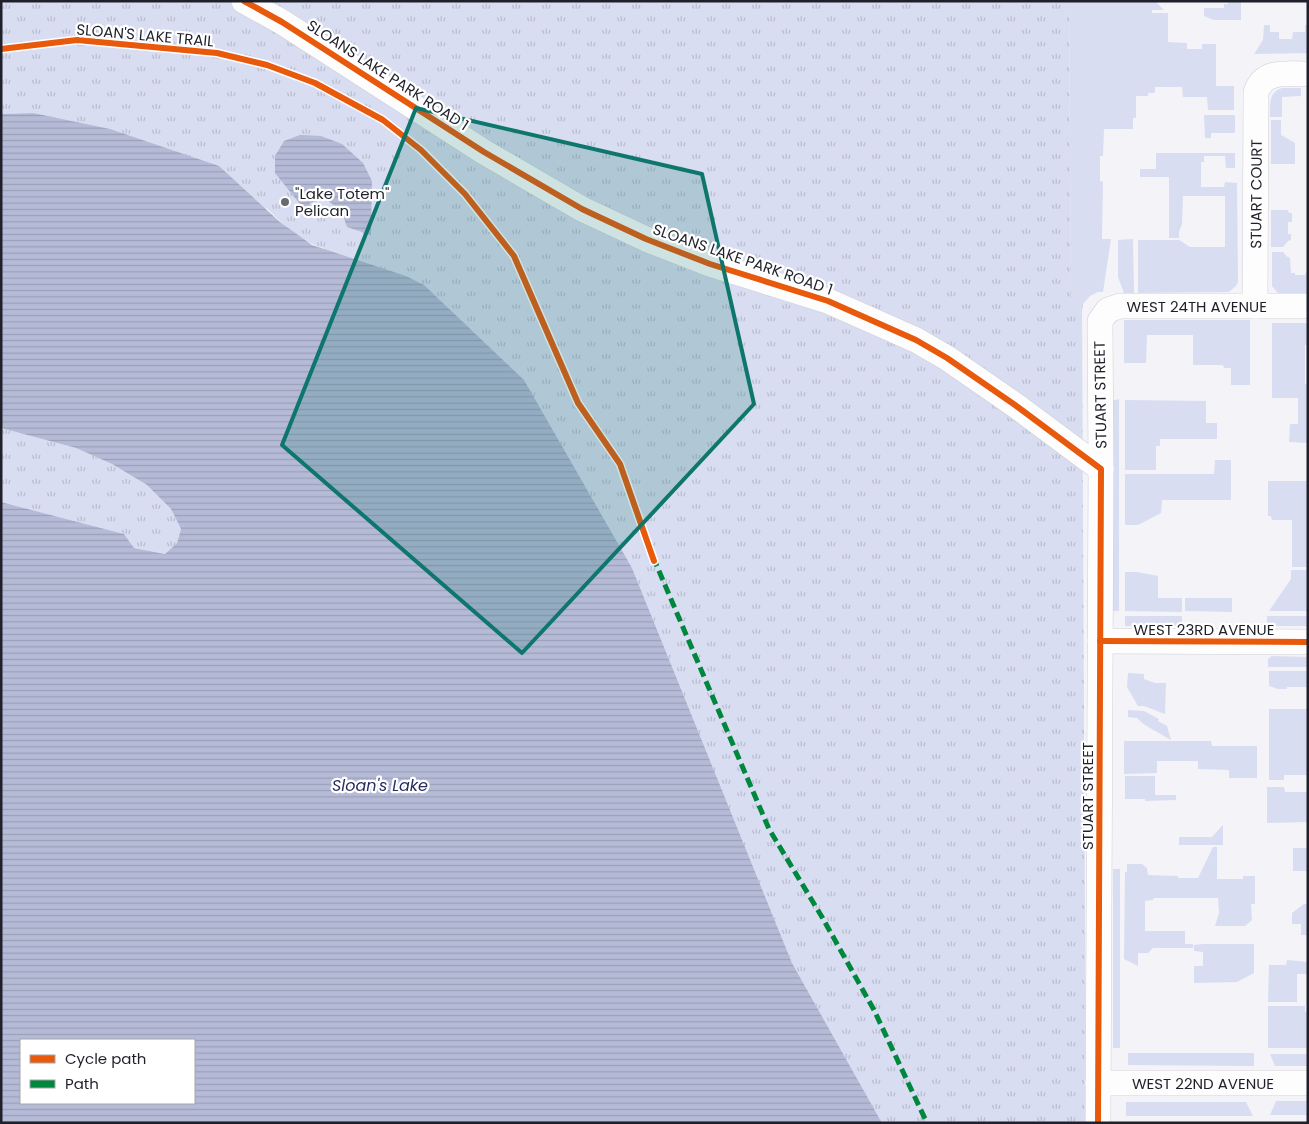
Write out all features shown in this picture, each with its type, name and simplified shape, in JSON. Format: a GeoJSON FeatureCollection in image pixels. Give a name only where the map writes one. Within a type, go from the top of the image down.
{"type":"FeatureCollection","features":[{"type":"Feature","properties":{"kind":"street","name":"SLOANS LAKE PARK ROAD 1"},"geometry":{"type":"LineString","coordinates":[[244,1],[282,22],[484,152],[582,209],[646,239],[710,264],[828,301],[916,340],[947,358],[1101,469]]}},
{"type":"Feature","properties":{"kind":"street","name":"STUART COURT"},"geometry":{"type":"LineString","coordinates":[[1255,306],[1255,96],[1257,88],[1267,76],[1274,74],[1308,74]]}},
{"type":"Feature","properties":{"kind":"street","name":"WEST 24TH AVENUE"},"geometry":{"type":"LineString","coordinates":[[1099,327],[1103,315],[1108,310],[1120,306],[1308,306]]}},
{"type":"Feature","properties":{"kind":"street","name":"STUART STREET"},"geometry":{"type":"LineString","coordinates":[[1098,1123],[1101,469],[1099,327]]}},
{"type":"Feature","properties":{"kind":"street","name":"WEST 23RD AVENUE"},"geometry":{"type":"LineString","coordinates":[[1100,641],[1308,642]]}},
{"type":"Feature","properties":{"kind":"street","name":"WEST 22ND AVENUE"},"geometry":{"type":"LineString","coordinates":[[1098,1083],[1308,1083]]}},
{"type":"Feature","properties":{"kind":"highlighted area"},"geometry":{"type":"Polygon","coordinates":[[[416,108],[702,174],[754,404],[522,653],[282,445],[416,108]]]}},
{"type":"Feature","properties":{"kind":"green space"},"geometry":{"type":"Polygon","coordinates":[[[1,1],[1069,1],[1071,296],[1090,296],[1083,304],[1082,312],[1086,1123],[882,1123],[792,963],[632,568],[323,248],[308,242],[293,232],[268,209],[33,113],[1,114],[1,1]]]}},
{"type":"Feature","properties":{"kind":"green space"},"geometry":{"type":"Polygon","coordinates":[[[1069,1],[1155,1],[1164,10],[1152,10],[1152,13],[1168,13],[1168,42],[1187,43],[1187,49],[1202,49],[1202,44],[1216,44],[1216,86],[1234,86],[1234,110],[1208,110],[1207,97],[1183,97],[1182,87],[1155,87],[1155,93],[1148,93],[1148,96],[1136,96],[1136,118],[1133,118],[1133,129],[1104,129],[1103,156],[1100,156],[1100,181],[1103,182],[1102,239],[1111,239],[1103,292],[1090,296],[1071,296],[1069,1]]]}},
{"type":"Feature","properties":{"kind":"green space"},"geometry":{"type":"Polygon","coordinates":[[[1228,1],[1241,1],[1241,20],[1214,20],[1204,16],[1204,8],[1224,8],[1224,4],[1228,4],[1228,1]]]}},
{"type":"Feature","properties":{"kind":"green space"},"geometry":{"type":"Polygon","coordinates":[[[1264,25],[1270,25],[1270,32],[1279,32],[1279,39],[1292,39],[1293,32],[1305,32],[1305,25],[1308,25],[1308,53],[1254,54],[1263,40],[1264,25]]]}},
{"type":"Feature","properties":{"kind":"green space"},"geometry":{"type":"Polygon","coordinates":[[[1282,88],[1301,88],[1301,96],[1282,97],[1282,117],[1270,117],[1272,96],[1277,90],[1282,88]]]}},
{"type":"Feature","properties":{"kind":"green space"},"geometry":{"type":"Polygon","coordinates":[[[1204,115],[1235,115],[1235,133],[1211,133],[1211,138],[1205,138],[1204,115]]]}},
{"type":"Feature","properties":{"kind":"green space"},"geometry":{"type":"Polygon","coordinates":[[[1271,120],[1281,120],[1281,135],[1295,143],[1295,164],[1271,164],[1271,120]]]}},
{"type":"Feature","properties":{"kind":"green space"},"geometry":{"type":"Polygon","coordinates":[[[1156,153],[1235,153],[1235,168],[1226,168],[1225,156],[1204,156],[1204,162],[1201,162],[1201,187],[1224,187],[1225,182],[1237,183],[1238,282],[1229,292],[1138,293],[1138,240],[1179,240],[1190,247],[1225,247],[1225,196],[1183,196],[1182,224],[1179,238],[1169,238],[1169,177],[1140,177],[1140,169],[1156,169],[1156,153]]]}},
{"type":"Feature","properties":{"kind":"green space"},"geometry":{"type":"Polygon","coordinates":[[[1271,210],[1288,210],[1289,213],[1292,213],[1292,222],[1288,222],[1288,234],[1291,234],[1291,240],[1283,247],[1271,247],[1271,210]]]}},
{"type":"Feature","properties":{"kind":"green space"},"geometry":{"type":"Polygon","coordinates":[[[1133,239],[1134,293],[1124,293],[1118,277],[1118,240],[1133,239]]]}},
{"type":"Feature","properties":{"kind":"green space"},"geometry":{"type":"Polygon","coordinates":[[[1272,252],[1283,252],[1290,258],[1291,273],[1305,275],[1308,272],[1308,293],[1278,293],[1272,286],[1272,252]]]}},
{"type":"Feature","properties":{"kind":"green space"},"geometry":{"type":"Polygon","coordinates":[[[1124,320],[1250,320],[1250,385],[1231,385],[1231,368],[1224,368],[1223,365],[1193,365],[1193,335],[1147,335],[1146,363],[1124,363],[1124,320]]]}},
{"type":"Feature","properties":{"kind":"green space"},"geometry":{"type":"Polygon","coordinates":[[[1272,323],[1308,323],[1308,345],[1305,345],[1305,384],[1308,385],[1308,443],[1289,442],[1290,424],[1298,424],[1298,398],[1272,398],[1272,323]]]}},
{"type":"Feature","properties":{"kind":"green space"},"geometry":{"type":"Polygon","coordinates":[[[1119,399],[1119,611],[1112,611],[1112,401],[1119,399]]]}},
{"type":"Feature","properties":{"kind":"green space"},"geometry":{"type":"Polygon","coordinates":[[[1125,400],[1206,401],[1206,423],[1217,423],[1217,439],[1160,439],[1160,446],[1156,446],[1156,470],[1125,470],[1125,400]]]}},
{"type":"Feature","properties":{"kind":"green space"},"geometry":{"type":"Polygon","coordinates":[[[1,428],[76,448],[112,464],[147,485],[171,509],[181,529],[177,543],[165,554],[134,548],[124,534],[1,502],[1,428]]]}},
{"type":"Feature","properties":{"kind":"green space"},"geometry":{"type":"Polygon","coordinates":[[[1215,460],[1231,460],[1231,500],[1162,500],[1161,513],[1138,525],[1125,525],[1125,474],[1214,474],[1215,460]]]}},
{"type":"Feature","properties":{"kind":"green space"},"geometry":{"type":"Polygon","coordinates":[[[1268,481],[1308,481],[1308,567],[1292,567],[1292,520],[1272,520],[1271,516],[1268,516],[1268,481]]]}},
{"type":"Feature","properties":{"kind":"green space"},"geometry":{"type":"Polygon","coordinates":[[[1291,570],[1308,570],[1308,611],[1269,611],[1291,579],[1291,570]]]}},
{"type":"Feature","properties":{"kind":"green space"},"geometry":{"type":"Polygon","coordinates":[[[1125,572],[1158,576],[1158,598],[1182,598],[1182,612],[1125,611],[1125,572]]]}},
{"type":"Feature","properties":{"kind":"green space"},"geometry":{"type":"Polygon","coordinates":[[[1185,598],[1232,598],[1232,612],[1185,611],[1185,598]]]}},
{"type":"Feature","properties":{"kind":"green space"},"geometry":{"type":"Polygon","coordinates":[[[1125,616],[1182,616],[1182,626],[1125,626],[1125,616]]]}},
{"type":"Feature","properties":{"kind":"green space"},"geometry":{"type":"Polygon","coordinates":[[[1267,616],[1308,616],[1308,626],[1272,626],[1267,623],[1267,616]]]}},
{"type":"Feature","properties":{"kind":"green space"},"geometry":{"type":"Polygon","coordinates":[[[1272,656],[1308,657],[1308,667],[1268,667],[1268,659],[1272,656]]]}},
{"type":"Feature","properties":{"kind":"green space"},"geometry":{"type":"Polygon","coordinates":[[[1269,671],[1308,671],[1308,687],[1278,689],[1269,686],[1269,671]]]}},
{"type":"Feature","properties":{"kind":"green space"},"geometry":{"type":"Polygon","coordinates":[[[1128,673],[1144,674],[1144,679],[1155,683],[1166,683],[1165,714],[1144,706],[1138,706],[1127,687],[1128,673]]]}},
{"type":"Feature","properties":{"kind":"green space"},"geometry":{"type":"Polygon","coordinates":[[[1269,709],[1308,709],[1308,775],[1284,775],[1284,780],[1269,780],[1269,709]]]}},
{"type":"Feature","properties":{"kind":"green space"},"geometry":{"type":"Polygon","coordinates":[[[1128,710],[1144,711],[1159,719],[1158,721],[1167,726],[1171,740],[1148,727],[1137,718],[1128,717],[1128,710]]]}},
{"type":"Feature","properties":{"kind":"green space"},"geometry":{"type":"Polygon","coordinates":[[[1124,741],[1211,741],[1212,746],[1257,746],[1257,778],[1229,778],[1229,770],[1198,769],[1198,761],[1157,761],[1157,773],[1124,774],[1124,741]]]}},
{"type":"Feature","properties":{"kind":"green space"},"geometry":{"type":"Polygon","coordinates":[[[1125,776],[1155,776],[1155,795],[1176,795],[1176,800],[1145,801],[1145,799],[1125,799],[1125,776]]]}},
{"type":"Feature","properties":{"kind":"green space"},"geometry":{"type":"Polygon","coordinates":[[[1267,787],[1284,787],[1285,792],[1308,792],[1308,824],[1306,822],[1267,823],[1267,787]]]}},
{"type":"Feature","properties":{"kind":"green space"},"geometry":{"type":"Polygon","coordinates":[[[1223,825],[1223,845],[1179,845],[1179,837],[1212,837],[1223,825]]]}},
{"type":"Feature","properties":{"kind":"green space"},"geometry":{"type":"Polygon","coordinates":[[[1213,847],[1217,847],[1217,879],[1243,879],[1243,876],[1255,876],[1255,904],[1251,904],[1252,920],[1245,926],[1215,926],[1219,913],[1218,898],[1154,898],[1153,900],[1145,901],[1145,931],[1185,931],[1185,944],[1193,944],[1193,948],[1153,948],[1148,953],[1138,953],[1138,966],[1124,959],[1125,872],[1127,872],[1127,864],[1142,864],[1147,868],[1148,875],[1198,878],[1213,847]]]}},
{"type":"Feature","properties":{"kind":"green space"},"geometry":{"type":"Polygon","coordinates":[[[1293,848],[1308,848],[1308,871],[1293,871],[1293,848]]]}},
{"type":"Feature","properties":{"kind":"green space"},"geometry":{"type":"Polygon","coordinates":[[[1113,869],[1120,869],[1120,1048],[1113,1048],[1113,869]]]}},
{"type":"Feature","properties":{"kind":"green space"},"geometry":{"type":"Polygon","coordinates":[[[1304,904],[1308,904],[1308,935],[1301,935],[1301,924],[1292,924],[1292,913],[1304,904]]]}},
{"type":"Feature","properties":{"kind":"green space"},"geometry":{"type":"Polygon","coordinates":[[[1254,944],[1254,973],[1237,982],[1194,983],[1194,966],[1203,966],[1203,952],[1194,951],[1194,945],[1254,944]]]}},
{"type":"Feature","properties":{"kind":"green space"},"geometry":{"type":"Polygon","coordinates":[[[1287,960],[1308,962],[1308,974],[1297,974],[1297,1002],[1268,1002],[1269,965],[1286,965],[1287,960]]]}},
{"type":"Feature","properties":{"kind":"green space"},"geometry":{"type":"Polygon","coordinates":[[[1268,1006],[1305,1006],[1305,1012],[1308,1012],[1308,1048],[1268,1048],[1268,1006]]]}},
{"type":"Feature","properties":{"kind":"green space"},"geometry":{"type":"Polygon","coordinates":[[[1128,1053],[1254,1053],[1254,1066],[1128,1065],[1128,1053]]]}},
{"type":"Feature","properties":{"kind":"green space"},"geometry":{"type":"Polygon","coordinates":[[[1270,1054],[1308,1054],[1308,1066],[1275,1066],[1270,1054]]]}},
{"type":"Feature","properties":{"kind":"green space"},"geometry":{"type":"Polygon","coordinates":[[[1276,1101],[1308,1101],[1308,1115],[1270,1115],[1276,1101]]]}},
{"type":"Feature","properties":{"kind":"green space"},"geometry":{"type":"Polygon","coordinates":[[[1126,1102],[1246,1102],[1253,1116],[1126,1116],[1126,1102]]]}},
{"type":"Feature","properties":{"kind":"water","name":"Sloan's Lake"},"geometry":{"type":"Polygon","coordinates":[[[33,113],[110,129],[219,166],[280,222],[312,245],[406,276],[424,285],[524,380],[632,568],[792,963],[882,1123],[1,1123],[1,502],[124,534],[134,548],[165,554],[177,543],[181,529],[171,509],[147,485],[112,464],[76,448],[1,428],[1,114],[33,113]]]}},
{"type":"Feature","properties":{"kind":"water"},"geometry":{"type":"Polygon","coordinates":[[[300,135],[321,136],[342,144],[363,163],[372,181],[371,235],[347,227],[341,210],[325,199],[310,203],[308,216],[302,213],[300,204],[275,173],[275,156],[284,141],[300,135]]]}},
{"type":"Feature","properties":{"kind":"marked path"},"geometry":{"type":"LineString","coordinates":[[653,557],[769,829],[822,917],[874,1010],[927,1123]]}},
{"type":"Feature","properties":{"kind":"cycle path"},"geometry":{"type":"LineString","coordinates":[[244,1],[282,22],[484,152],[582,209],[646,239],[710,264],[828,301],[916,340],[947,358],[1015,405],[1101,469],[1098,1123]]}},
{"type":"Feature","properties":{"kind":"cycle path","name":"SLOAN'S LAKE TRAIL"},"geometry":{"type":"LineString","coordinates":[[1,49],[77,40],[217,53],[267,65],[315,83],[383,120],[421,150],[465,194],[514,256],[578,403],[620,464],[654,561]]}},
{"type":"Feature","properties":{"kind":"cycle path"},"geometry":{"type":"LineString","coordinates":[[1100,641],[1308,642]]}},
{"type":"Feature","properties":{"kind":"place","name":"\"Lake Totem\" Pelican"},"geometry":{"type":"Point","coordinates":[285,202]}}]}
